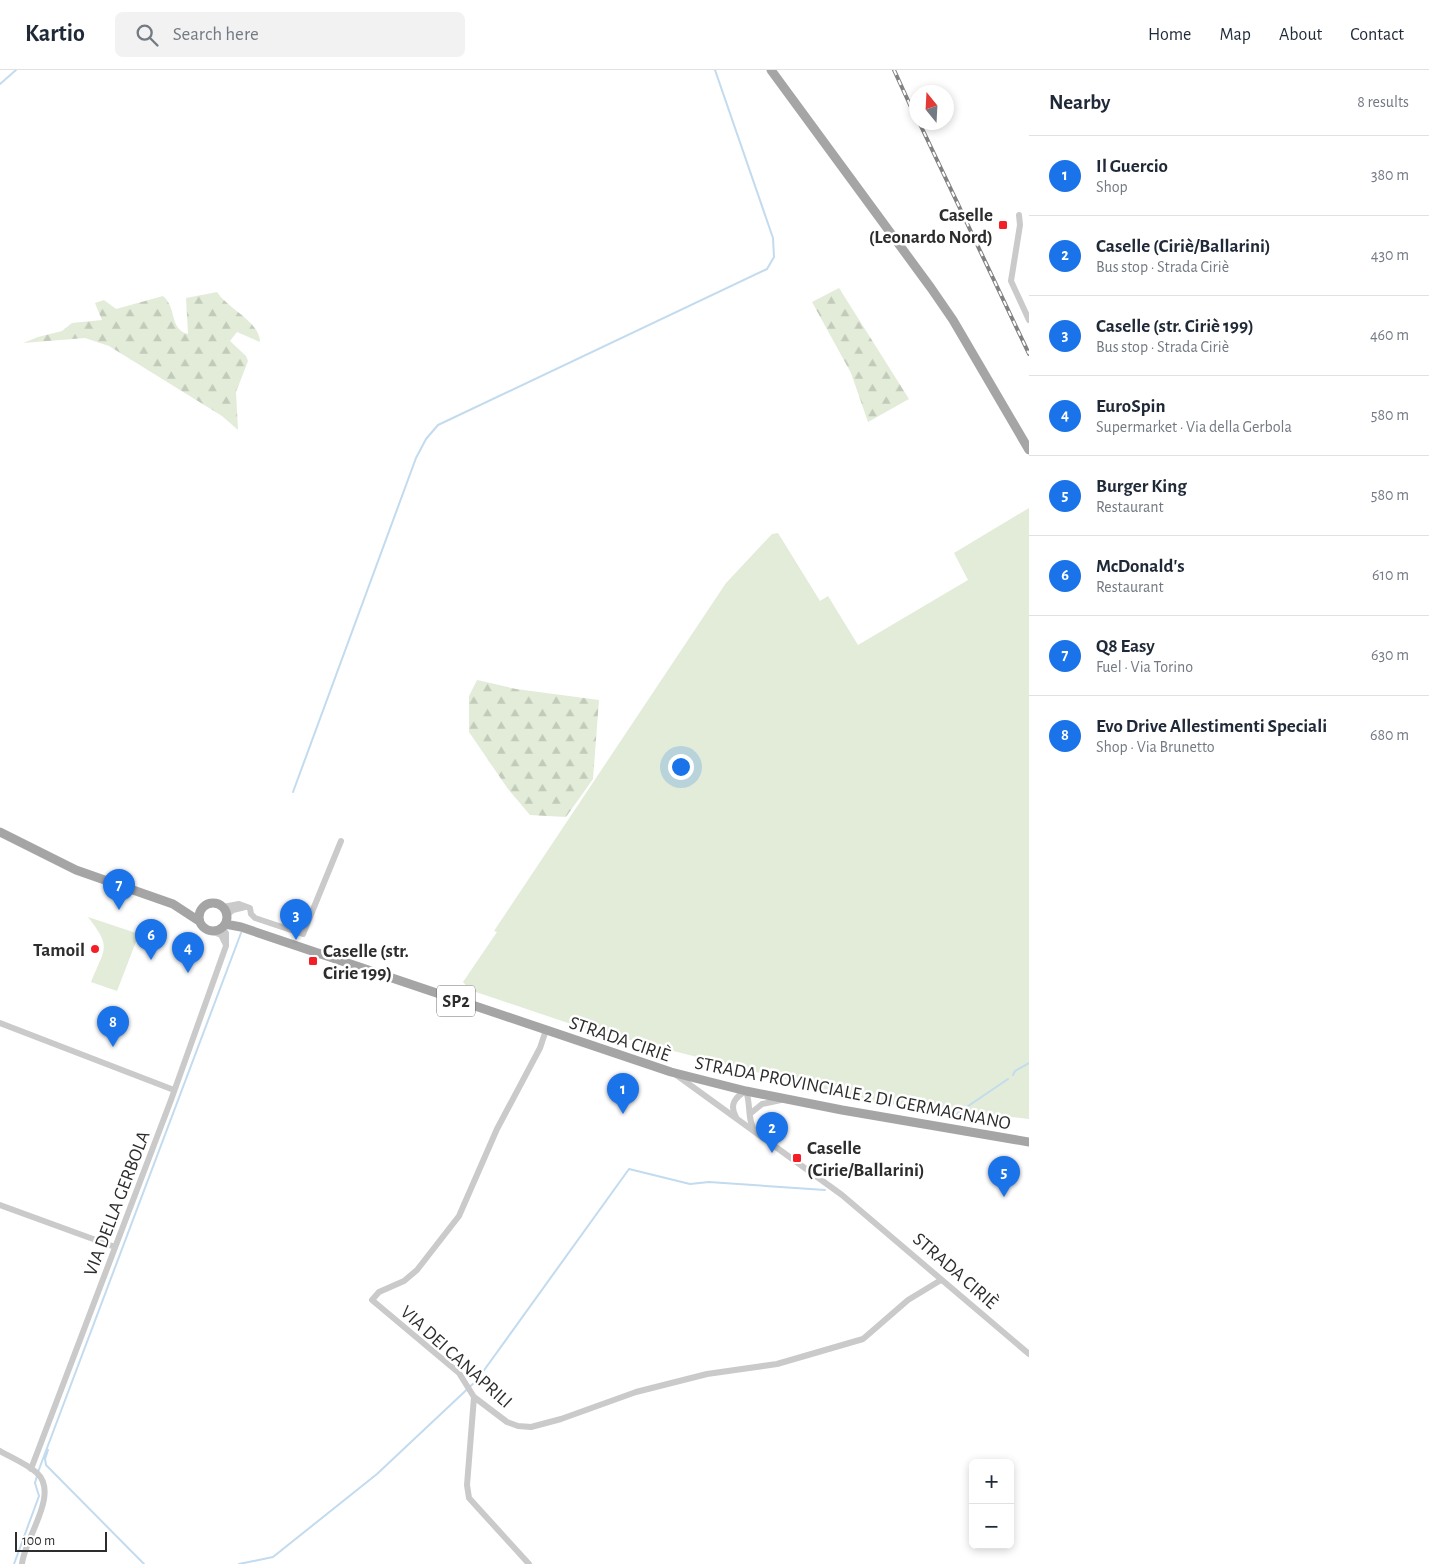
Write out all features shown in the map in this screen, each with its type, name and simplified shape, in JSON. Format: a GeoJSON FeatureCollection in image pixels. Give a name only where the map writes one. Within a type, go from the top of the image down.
{"type":"FeatureCollection","features":[{"type":"Feature","properties":{"kind":"main road"},"geometry":{"type":"LineString","coordinates":[[771,70],[952,320],[1029,450]]}},
{"type":"Feature","properties":{"kind":"main road"},"geometry":{"type":"LineString","coordinates":[[0,830],[13,839],[76,870],[173,904],[194,907],[214,903],[225,918],[209,930],[173,904]]}},
{"type":"Feature","properties":{"kind":"main road"},"geometry":{"type":"LineString","coordinates":[[199,921],[199,912],[205,905]]}},
{"type":"Feature","properties":{"kind":"main road","name":"STRADA CIRIÈ"},"geometry":{"type":"LineString","coordinates":[[225,918],[241,928],[672,1072]]}},
{"type":"Feature","properties":{"kind":"main road","name":"STRADA PROVINCIALE 2 DI GERMAGNANO"},"geometry":{"type":"LineString","coordinates":[[672,1072],[746,1091],[791,1100],[1029,1142]]}},
{"type":"Feature","properties":{"kind":"street"},"geometry":{"type":"LineString","coordinates":[[1019,215],[1020,225],[1011,281],[1028,317]]}},
{"type":"Feature","properties":{"kind":"street"},"geometry":{"type":"LineString","coordinates":[[226,946],[225,918],[233,910],[246,907],[255,918],[304,934],[341,841]]}},
{"type":"Feature","properties":{"kind":"street"},"geometry":{"type":"LineString","coordinates":[[209,930],[221,935],[226,946]]}},
{"type":"Feature","properties":{"kind":"street","name":"VIA DELLA GERBOLA"},"geometry":{"type":"LineString","coordinates":[[36,1473],[115,1247],[226,946]]}},
{"type":"Feature","properties":{"kind":"street"},"geometry":{"type":"LineString","coordinates":[[0,1023],[174,1090]]}},
{"type":"Feature","properties":{"kind":"street","name":"VIA DEI CANAPRILI"},"geometry":{"type":"LineString","coordinates":[[546,1030],[540,1048],[496,1129],[459,1216],[416,1270],[404,1281],[379,1292],[372,1300],[459,1373],[474,1397],[507,1422],[518,1426],[531,1427],[547,1424],[636,1392],[707,1374],[777,1364],[863,1338],[908,1300],[941,1280]]}},
{"type":"Feature","properties":{"kind":"street","name":"STRADA CIRIÈ"},"geometry":{"type":"LineString","coordinates":[[672,1072],[835,1189],[1029,1354]]}},
{"type":"Feature","properties":{"kind":"street"},"geometry":{"type":"LineString","coordinates":[[738,1121],[732,1111],[733,1105],[736,1098],[746,1091],[754,1130],[769,1143]]}},
{"type":"Feature","properties":{"kind":"street"},"geometry":{"type":"LineString","coordinates":[[751,1113],[770,1101],[791,1100]]}},
{"type":"Feature","properties":{"kind":"street"},"geometry":{"type":"LineString","coordinates":[[0,1205],[115,1247]]}},
{"type":"Feature","properties":{"kind":"street"},"geometry":{"type":"LineString","coordinates":[[474,1397],[467,1485],[469,1498],[529,1564]]}},
{"type":"Feature","properties":{"kind":"street"},"geometry":{"type":"LineString","coordinates":[[0,1451],[36,1473],[44,1485],[44,1500],[22,1564]]}},
{"type":"Feature","properties":{"kind":"green space"},"geometry":{"type":"Polygon","coordinates":[[[839,288],[909,399],[868,422],[851,373],[812,302],[839,288]]]}},
{"type":"Feature","properties":{"kind":"green space"},"geometry":{"type":"Polygon","coordinates":[[[217,292],[255,328],[259,335],[260,342],[237,332],[230,341],[246,356],[248,361],[236,392],[238,430],[222,416],[109,346],[85,338],[23,343],[62,331],[72,323],[102,320],[95,303],[104,300],[116,309],[163,296],[170,306],[178,328],[188,334],[186,298],[217,292]]]}},
{"type":"Feature","properties":{"kind":"green space"},"geometry":{"type":"Polygon","coordinates":[[[1029,508],[1029,1119],[878,1103],[583,1028],[470,990],[463,982],[497,932],[494,931],[726,583],[772,534],[778,533],[820,601],[828,596],[858,645],[968,580],[954,553],[1029,508]]]}},
{"type":"Feature","properties":{"kind":"green space"},"geometry":{"type":"Polygon","coordinates":[[[477,680],[516,689],[599,700],[593,779],[566,817],[530,815],[508,789],[469,732],[469,696],[477,680]]]}},
{"type":"Feature","properties":{"kind":"green space"},"geometry":{"type":"Polygon","coordinates":[[[88,917],[139,934],[117,991],[91,982],[104,948],[101,935],[88,917]]]}},
{"type":"Feature","properties":{"kind":"waterway"},"geometry":{"type":"LineString","coordinates":[[0,84],[16,70]]}},
{"type":"Feature","properties":{"kind":"waterway"},"geometry":{"type":"LineString","coordinates":[[293,792],[416,458],[426,439],[438,425],[767,269],[774,257],[773,238],[715,70]]}},
{"type":"Feature","properties":{"kind":"waterway"},"geometry":{"type":"LineString","coordinates":[[38,1472],[241,933]]}},
{"type":"Feature","properties":{"kind":"waterway"},"geometry":{"type":"LineString","coordinates":[[1013,1075],[1015,1071],[1029,1063]]}},
{"type":"Feature","properties":{"kind":"waterway"},"geometry":{"type":"LineString","coordinates":[[949,1119],[1008,1079]]}},
{"type":"Feature","properties":{"kind":"waterway"},"geometry":{"type":"LineString","coordinates":[[239,1564],[273,1557],[377,1474],[477,1380],[629,1169],[690,1184],[709,1182],[825,1190]]}},
{"type":"Feature","properties":{"kind":"waterway"},"geometry":{"type":"LineString","coordinates":[[48,1450],[45,1459],[46,1465],[144,1564]]}},
{"type":"Feature","properties":{"kind":"waterway"},"geometry":{"type":"LineString","coordinates":[[14,1564],[39,1496],[35,1483],[37,1476]]}},
{"type":"Feature","properties":{"kind":"railway"},"geometry":{"type":"LineString","coordinates":[[894,70],[909,103]]}},
{"type":"Feature","properties":{"kind":"railway"},"geometry":{"type":"LineString","coordinates":[[923,130],[1029,354]]}},
{"type":"Feature","properties":{"kind":"place","name":"Caselle (Leonardo Nord)"},"geometry":{"type":"Point","coordinates":[1003,225]}},
{"type":"Feature","properties":{"kind":"place","name":"Q8 Easy"},"geometry":{"type":"Point","coordinates":[119,910]}},
{"type":"Feature","properties":{"kind":"place","name":"Caselle (str. Ciriè 199)"},"geometry":{"type":"Point","coordinates":[296,940]}},
{"type":"Feature","properties":{"kind":"place","name":"Tamoil"},"geometry":{"type":"Point","coordinates":[95,949]}},
{"type":"Feature","properties":{"kind":"place","name":"McDonald's"},"geometry":{"type":"Point","coordinates":[151,960]}},
{"type":"Feature","properties":{"kind":"place","name":"Caselle (str. Cirie 199)"},"geometry":{"type":"Point","coordinates":[313,961]}},
{"type":"Feature","properties":{"kind":"place","name":"EuroSpin"},"geometry":{"type":"Point","coordinates":[188,973]}},
{"type":"Feature","properties":{"kind":"place","name":"Evo Drive Allestimenti Speciali"},"geometry":{"type":"Point","coordinates":[113,1047]}},
{"type":"Feature","properties":{"kind":"place","name":"Il Guercio"},"geometry":{"type":"Point","coordinates":[623,1114]}},
{"type":"Feature","properties":{"kind":"place","name":"Caselle (Ciriè/Ballarini)"},"geometry":{"type":"Point","coordinates":[772,1153]}},
{"type":"Feature","properties":{"kind":"place","name":"Caselle (Cirie/Ballarini)"},"geometry":{"type":"Point","coordinates":[797,1158]}},
{"type":"Feature","properties":{"kind":"place","name":"Burger King"},"geometry":{"type":"Point","coordinates":[1004,1197]}}]}
